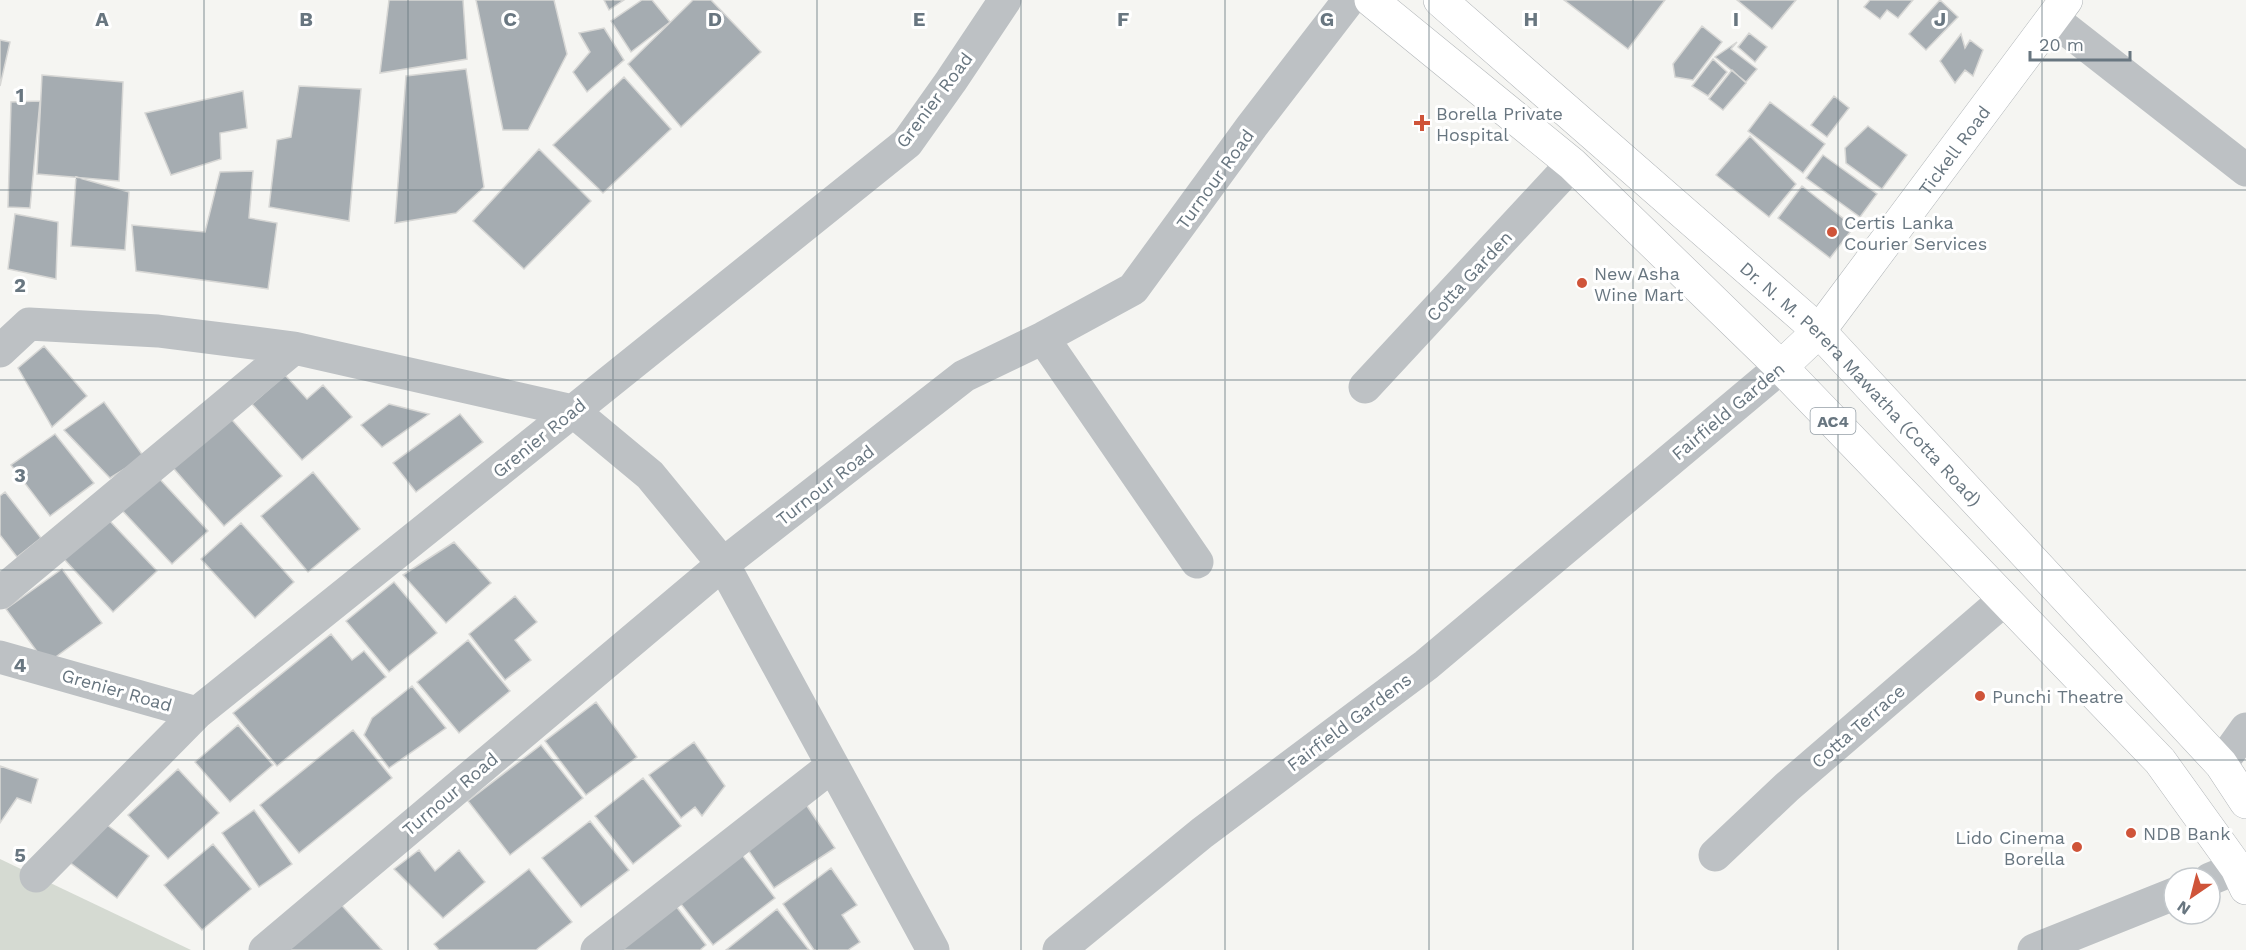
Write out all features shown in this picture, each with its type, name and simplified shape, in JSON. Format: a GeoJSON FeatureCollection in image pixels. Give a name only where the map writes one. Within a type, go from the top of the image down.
{"type":"FeatureCollection","features":[{"type":"Feature","properties":{"kind":"main road","name":"AC4"},"geometry":{"type":"LineString","coordinates":[[1371,0],[1572,164],[1781,367],[2160,761],[2231,878]]}},
{"type":"Feature","properties":{"kind":"main road","name":"Dr. N. M. Perera Mawatha (Cotta Road)"},"geometry":{"type":"LineString","coordinates":[[1453,4],[1820,331],[2221,764],[2246,802]]}},
{"type":"Feature","properties":{"kind":"main road","name":"Tickell Road"},"geometry":{"type":"LineString","coordinates":[[1820,331],[2059,9]]}},
{"type":"Feature","properties":{"kind":"main road","name":"Fairfield Garden"},"geometry":{"type":"LineString","coordinates":[[1781,367],[1820,331]]}},
{"type":"Feature","properties":{"kind":"street","name":"Grenier Road"},"geometry":{"type":"LineString","coordinates":[[0,657],[197,713],[907,143],[1005,0]]}},
{"type":"Feature","properties":{"kind":"street","name":"Turnour Road"},"geometry":{"type":"LineString","coordinates":[[265,950],[723,564],[964,376],[1043,338],[1133,289],[1252,126],[1349,0]]}},
{"type":"Feature","properties":{"kind":"street"},"geometry":{"type":"LineString","coordinates":[[2059,9],[2246,170]]}},
{"type":"Feature","properties":{"kind":"street","name":"Cotta Garden"},"geometry":{"type":"LineString","coordinates":[[1365,387],[1572,164]]}},
{"type":"Feature","properties":{"kind":"street"},"geometry":{"type":"LineString","coordinates":[[0,351],[14,324],[158,331],[294,348],[573,411],[650,475],[723,564],[933,950]]}},
{"type":"Feature","properties":{"kind":"street"},"geometry":{"type":"LineString","coordinates":[[1043,338],[1197,562]]}},
{"type":"Feature","properties":{"kind":"street"},"geometry":{"type":"LineString","coordinates":[[0,593],[294,348]]}},
{"type":"Feature","properties":{"kind":"street","name":"Fairfield Garden"},"geometry":{"type":"LineString","coordinates":[[1635,489],[1781,367]]}},
{"type":"Feature","properties":{"kind":"street","name":"Fairfield Gardens"},"geometry":{"type":"LineString","coordinates":[[1059,950],[1202,833],[1426,665],[1635,489]]}},
{"type":"Feature","properties":{"kind":"street","name":"Cotta Terrace"},"geometry":{"type":"LineString","coordinates":[[1715,855],[1787,787],[2004,600]]}},
{"type":"Feature","properties":{"kind":"street"},"geometry":{"type":"LineString","coordinates":[[36,876],[197,713]]}},
{"type":"Feature","properties":{"kind":"street"},"geometry":{"type":"LineString","coordinates":[[2221,764],[2246,729]]}},
{"type":"Feature","properties":{"kind":"street"},"geometry":{"type":"LineString","coordinates":[[597,950],[832,766]]}},
{"type":"Feature","properties":{"kind":"street"},"geometry":{"type":"LineString","coordinates":[[2034,950],[2162,899]]}},
{"type":"Feature","properties":{"kind":"shaded area"},"geometry":{"type":"Polygon","coordinates":[[[0,859],[191,950],[0,950],[0,859]]]}},
{"type":"Feature","properties":{"kind":"building"},"geometry":{"type":"Polygon","coordinates":[[[389,0],[463,0],[467,59],[380,73],[389,0]]]}},
{"type":"Feature","properties":{"kind":"building"},"geometry":{"type":"Polygon","coordinates":[[[476,0],[554,0],[567,54],[528,130],[503,130],[476,0]]]}},
{"type":"Feature","properties":{"kind":"building"},"geometry":{"type":"Polygon","coordinates":[[[604,0],[624,0],[609,10],[604,0]]]}},
{"type":"Feature","properties":{"kind":"building"},"geometry":{"type":"Polygon","coordinates":[[[642,0],[652,0],[670,22],[631,52],[611,21],[642,0]]]}},
{"type":"Feature","properties":{"kind":"building"},"geometry":{"type":"Polygon","coordinates":[[[693,0],[711,0],[761,52],[681,127],[628,64],[693,0]]]}},
{"type":"Feature","properties":{"kind":"building"},"geometry":{"type":"Polygon","coordinates":[[[1564,0],[1665,0],[1628,49],[1564,0]]]}},
{"type":"Feature","properties":{"kind":"building"},"geometry":{"type":"Polygon","coordinates":[[[1737,0],[1796,0],[1772,29],[1737,0]]]}},
{"type":"Feature","properties":{"kind":"building"},"geometry":{"type":"Polygon","coordinates":[[[1870,0],[1913,0],[1898,18],[1887,10],[1880,19],[1864,7],[1870,0]]]}},
{"type":"Feature","properties":{"kind":"building"},"geometry":{"type":"Polygon","coordinates":[[[1940,0],[1958,17],[1926,50],[1909,34],[1940,0]]]}},
{"type":"Feature","properties":{"kind":"building"},"geometry":{"type":"Polygon","coordinates":[[[1702,26],[1722,42],[1693,80],[1675,77],[1673,64],[1702,26]]]}},
{"type":"Feature","properties":{"kind":"building"},"geometry":{"type":"Polygon","coordinates":[[[604,28],[624,60],[587,92],[573,72],[590,52],[579,33],[604,28]]]}},
{"type":"Feature","properties":{"kind":"building"},"geometry":{"type":"Polygon","coordinates":[[[1749,33],[1767,47],[1755,62],[1738,47],[1749,33]]]}},
{"type":"Feature","properties":{"kind":"building"},"geometry":{"type":"Polygon","coordinates":[[[1961,34],[1965,48],[1970,40],[1983,50],[1973,76],[1965,70],[1955,83],[1940,61],[1961,34]]]}},
{"type":"Feature","properties":{"kind":"building"},"geometry":{"type":"Polygon","coordinates":[[[0,40],[10,42],[0,86],[0,40]]]}},
{"type":"Feature","properties":{"kind":"building"},"geometry":{"type":"Polygon","coordinates":[[[1737,42],[1731,49],[1757,69],[1746,82],[1715,57],[1737,42]]]}},
{"type":"Feature","properties":{"kind":"building"},"geometry":{"type":"Polygon","coordinates":[[[1713,59],[1727,72],[1708,96],[1692,86],[1713,59]]]}},
{"type":"Feature","properties":{"kind":"building"},"geometry":{"type":"Polygon","coordinates":[[[466,69],[484,187],[456,213],[395,223],[406,76],[466,69]]]}},
{"type":"Feature","properties":{"kind":"building"},"geometry":{"type":"Polygon","coordinates":[[[1732,70],[1746,83],[1723,110],[1709,99],[1732,70]]]}},
{"type":"Feature","properties":{"kind":"building"},"geometry":{"type":"Polygon","coordinates":[[[42,75],[123,82],[119,181],[37,174],[42,75]]]}},
{"type":"Feature","properties":{"kind":"building"},"geometry":{"type":"Polygon","coordinates":[[[624,77],[671,129],[603,193],[553,145],[624,77]]]}},
{"type":"Feature","properties":{"kind":"building"},"geometry":{"type":"Polygon","coordinates":[[[299,86],[361,89],[349,221],[269,207],[277,140],[291,137],[299,86]]]}},
{"type":"Feature","properties":{"kind":"building"},"geometry":{"type":"Polygon","coordinates":[[[243,91],[247,128],[220,133],[221,159],[171,175],[145,113],[243,91]]]}},
{"type":"Feature","properties":{"kind":"building"},"geometry":{"type":"Polygon","coordinates":[[[1834,96],[1849,108],[1827,137],[1811,125],[1834,96]]]}},
{"type":"Feature","properties":{"kind":"building"},"geometry":{"type":"Polygon","coordinates":[[[40,101],[30,208],[8,207],[11,102],[40,101]]]}},
{"type":"Feature","properties":{"kind":"building"},"geometry":{"type":"Polygon","coordinates":[[[1770,102],[1825,144],[1803,173],[1748,131],[1770,102]]]}},
{"type":"Feature","properties":{"kind":"building"},"geometry":{"type":"Polygon","coordinates":[[[1868,126],[1907,155],[1882,189],[1846,163],[1845,148],[1868,126]]]}},
{"type":"Feature","properties":{"kind":"building"},"geometry":{"type":"Polygon","coordinates":[[[1750,136],[1796,184],[1769,217],[1716,175],[1750,136]]]}},
{"type":"Feature","properties":{"kind":"building"},"geometry":{"type":"Polygon","coordinates":[[[539,149],[591,201],[524,269],[473,221],[539,149]]]}},
{"type":"Feature","properties":{"kind":"building"},"geometry":{"type":"Polygon","coordinates":[[[1823,155],[1877,194],[1860,217],[1806,178],[1823,155]]]}},
{"type":"Feature","properties":{"kind":"building"},"geometry":{"type":"Polygon","coordinates":[[[253,171],[249,218],[277,223],[268,289],[136,271],[132,225],[205,232],[220,172],[253,171]]]}},
{"type":"Feature","properties":{"kind":"building"},"geometry":{"type":"Polygon","coordinates":[[[76,177],[129,192],[125,250],[71,246],[76,177]]]}},
{"type":"Feature","properties":{"kind":"building"},"geometry":{"type":"Polygon","coordinates":[[[1802,186],[1854,227],[1830,258],[1778,218],[1802,186]]]}},
{"type":"Feature","properties":{"kind":"building"},"geometry":{"type":"Polygon","coordinates":[[[15,214],[58,222],[56,279],[8,269],[15,214]]]}},
{"type":"Feature","properties":{"kind":"building"},"geometry":{"type":"Polygon","coordinates":[[[44,346],[87,396],[52,427],[18,368],[44,346]]]}},
{"type":"Feature","properties":{"kind":"building"},"geometry":{"type":"Polygon","coordinates":[[[285,375],[307,399],[323,385],[352,417],[302,460],[252,404],[285,375]]]}},
{"type":"Feature","properties":{"kind":"building"},"geometry":{"type":"Polygon","coordinates":[[[104,402],[144,457],[110,478],[64,430],[104,402]]]}},
{"type":"Feature","properties":{"kind":"building"},"geometry":{"type":"Polygon","coordinates":[[[389,404],[429,414],[382,447],[361,425],[389,404]]]}},
{"type":"Feature","properties":{"kind":"building"},"geometry":{"type":"Polygon","coordinates":[[[225,412],[282,476],[224,526],[168,462],[225,412]]]}},
{"type":"Feature","properties":{"kind":"building"},"geometry":{"type":"Polygon","coordinates":[[[460,414],[483,442],[416,492],[393,463],[460,414]]]}},
{"type":"Feature","properties":{"kind":"building"},"geometry":{"type":"Polygon","coordinates":[[[55,434],[94,483],[50,516],[11,465],[55,434]]]}},
{"type":"Feature","properties":{"kind":"building"},"geometry":{"type":"Polygon","coordinates":[[[313,472],[360,529],[308,572],[261,516],[313,472]]]}},
{"type":"Feature","properties":{"kind":"building"},"geometry":{"type":"Polygon","coordinates":[[[155,474],[208,531],[172,564],[119,507],[155,474]]]}},
{"type":"Feature","properties":{"kind":"building"},"geometry":{"type":"Polygon","coordinates":[[[5,492],[41,538],[17,557],[0,535],[0,496],[5,492]]]}},
{"type":"Feature","properties":{"kind":"building"},"geometry":{"type":"Polygon","coordinates":[[[107,518],[157,571],[113,612],[64,559],[107,518]]]}},
{"type":"Feature","properties":{"kind":"building"},"geometry":{"type":"Polygon","coordinates":[[[241,523],[294,582],[255,618],[201,559],[241,523]]]}},
{"type":"Feature","properties":{"kind":"building"},"geometry":{"type":"Polygon","coordinates":[[[454,542],[491,583],[446,623],[403,575],[454,542]]]}},
{"type":"Feature","properties":{"kind":"building"},"geometry":{"type":"Polygon","coordinates":[[[62,569],[102,623],[46,664],[6,609],[62,569]]]}},
{"type":"Feature","properties":{"kind":"building"},"geometry":{"type":"Polygon","coordinates":[[[394,582],[437,633],[389,672],[346,621],[394,582]]]}},
{"type":"Feature","properties":{"kind":"building"},"geometry":{"type":"Polygon","coordinates":[[[515,596],[537,622],[515,640],[531,660],[505,680],[469,634],[515,596]]]}},
{"type":"Feature","properties":{"kind":"building"},"geometry":{"type":"Polygon","coordinates":[[[331,634],[352,660],[364,651],[386,677],[277,766],[233,713],[331,634]]]}},
{"type":"Feature","properties":{"kind":"building"},"geometry":{"type":"Polygon","coordinates":[[[468,640],[510,691],[459,733],[417,682],[468,640]]]}},
{"type":"Feature","properties":{"kind":"building"},"geometry":{"type":"Polygon","coordinates":[[[412,686],[446,728],[389,768],[364,735],[372,718],[412,686]]]}},
{"type":"Feature","properties":{"kind":"building"},"geometry":{"type":"Polygon","coordinates":[[[596,702],[637,757],[586,795],[545,741],[596,702]]]}},
{"type":"Feature","properties":{"kind":"building"},"geometry":{"type":"Polygon","coordinates":[[[238,725],[273,765],[230,802],[195,762],[238,725]]]}},
{"type":"Feature","properties":{"kind":"building"},"geometry":{"type":"Polygon","coordinates":[[[353,730],[392,778],[299,853],[260,805],[353,730]]]}},
{"type":"Feature","properties":{"kind":"building"},"geometry":{"type":"Polygon","coordinates":[[[694,742],[725,786],[702,816],[695,807],[681,818],[649,775],[694,742]]]}},
{"type":"Feature","properties":{"kind":"building"},"geometry":{"type":"Polygon","coordinates":[[[541,745],[583,798],[510,855],[468,801],[541,745]]]}},
{"type":"Feature","properties":{"kind":"building"},"geometry":{"type":"Polygon","coordinates":[[[0,766],[38,779],[31,803],[17,798],[0,823],[0,766]]]}},
{"type":"Feature","properties":{"kind":"building"},"geometry":{"type":"Polygon","coordinates":[[[178,769],[219,813],[168,859],[128,815],[178,769]]]}},
{"type":"Feature","properties":{"kind":"building"},"geometry":{"type":"Polygon","coordinates":[[[643,778],[681,826],[633,864],[595,816],[643,778]]]}},
{"type":"Feature","properties":{"kind":"building"},"geometry":{"type":"Polygon","coordinates":[[[805,803],[835,848],[774,888],[744,844],[805,803]]]}},
{"type":"Feature","properties":{"kind":"building"},"geometry":{"type":"Polygon","coordinates":[[[254,810],[292,864],[259,887],[222,833],[254,810]]]}},
{"type":"Feature","properties":{"kind":"building"},"geometry":{"type":"Polygon","coordinates":[[[99,819],[149,856],[117,898],[68,861],[99,819]]]}},
{"type":"Feature","properties":{"kind":"building"},"geometry":{"type":"Polygon","coordinates":[[[590,821],[629,870],[581,907],[542,858],[590,821]]]}},
{"type":"Feature","properties":{"kind":"building"},"geometry":{"type":"Polygon","coordinates":[[[213,844],[251,889],[202,930],[164,885],[213,844]]]}},
{"type":"Feature","properties":{"kind":"building"},"geometry":{"type":"Polygon","coordinates":[[[419,850],[435,871],[459,850],[485,882],[443,918],[394,869],[419,850]]]}},
{"type":"Feature","properties":{"kind":"building"},"geometry":{"type":"Polygon","coordinates":[[[739,851],[775,898],[713,945],[677,899],[739,851]]]}},
{"type":"Feature","properties":{"kind":"building"},"geometry":{"type":"Polygon","coordinates":[[[831,868],[857,905],[842,915],[860,942],[848,950],[814,950],[783,904],[831,868]]]}},
{"type":"Feature","properties":{"kind":"building"},"geometry":{"type":"Polygon","coordinates":[[[529,869],[572,922],[536,950],[439,950],[434,944],[529,869]]]}},
{"type":"Feature","properties":{"kind":"building"},"geometry":{"type":"Polygon","coordinates":[[[337,900],[382,950],[285,950],[337,900]]]}},
{"type":"Feature","properties":{"kind":"building"},"geometry":{"type":"Polygon","coordinates":[[[672,901],[706,945],[700,950],[617,950],[672,901]]]}},
{"type":"Feature","properties":{"kind":"building"},"geometry":{"type":"Polygon","coordinates":[[[777,909],[809,950],[726,950],[777,909]]]}},
{"type":"Feature","properties":{"kind":"place","name":"Borella Private Hospital"},"geometry":{"type":"Point","coordinates":[1422,123]}},
{"type":"Feature","properties":{"kind":"place","name":"Certis Lanka Courier Services"},"geometry":{"type":"Point","coordinates":[1832,232]}},
{"type":"Feature","properties":{"kind":"place","name":"New Asha Wine Mart"},"geometry":{"type":"Point","coordinates":[1582,283]}},
{"type":"Feature","properties":{"kind":"place","name":"Punchi Theatre"},"geometry":{"type":"Point","coordinates":[1980,696]}},
{"type":"Feature","properties":{"kind":"place","name":"NDB Bank"},"geometry":{"type":"Point","coordinates":[2131,833]}},
{"type":"Feature","properties":{"kind":"place","name":"Lido Cinema Borella"},"geometry":{"type":"Point","coordinates":[2077,847]}}]}
